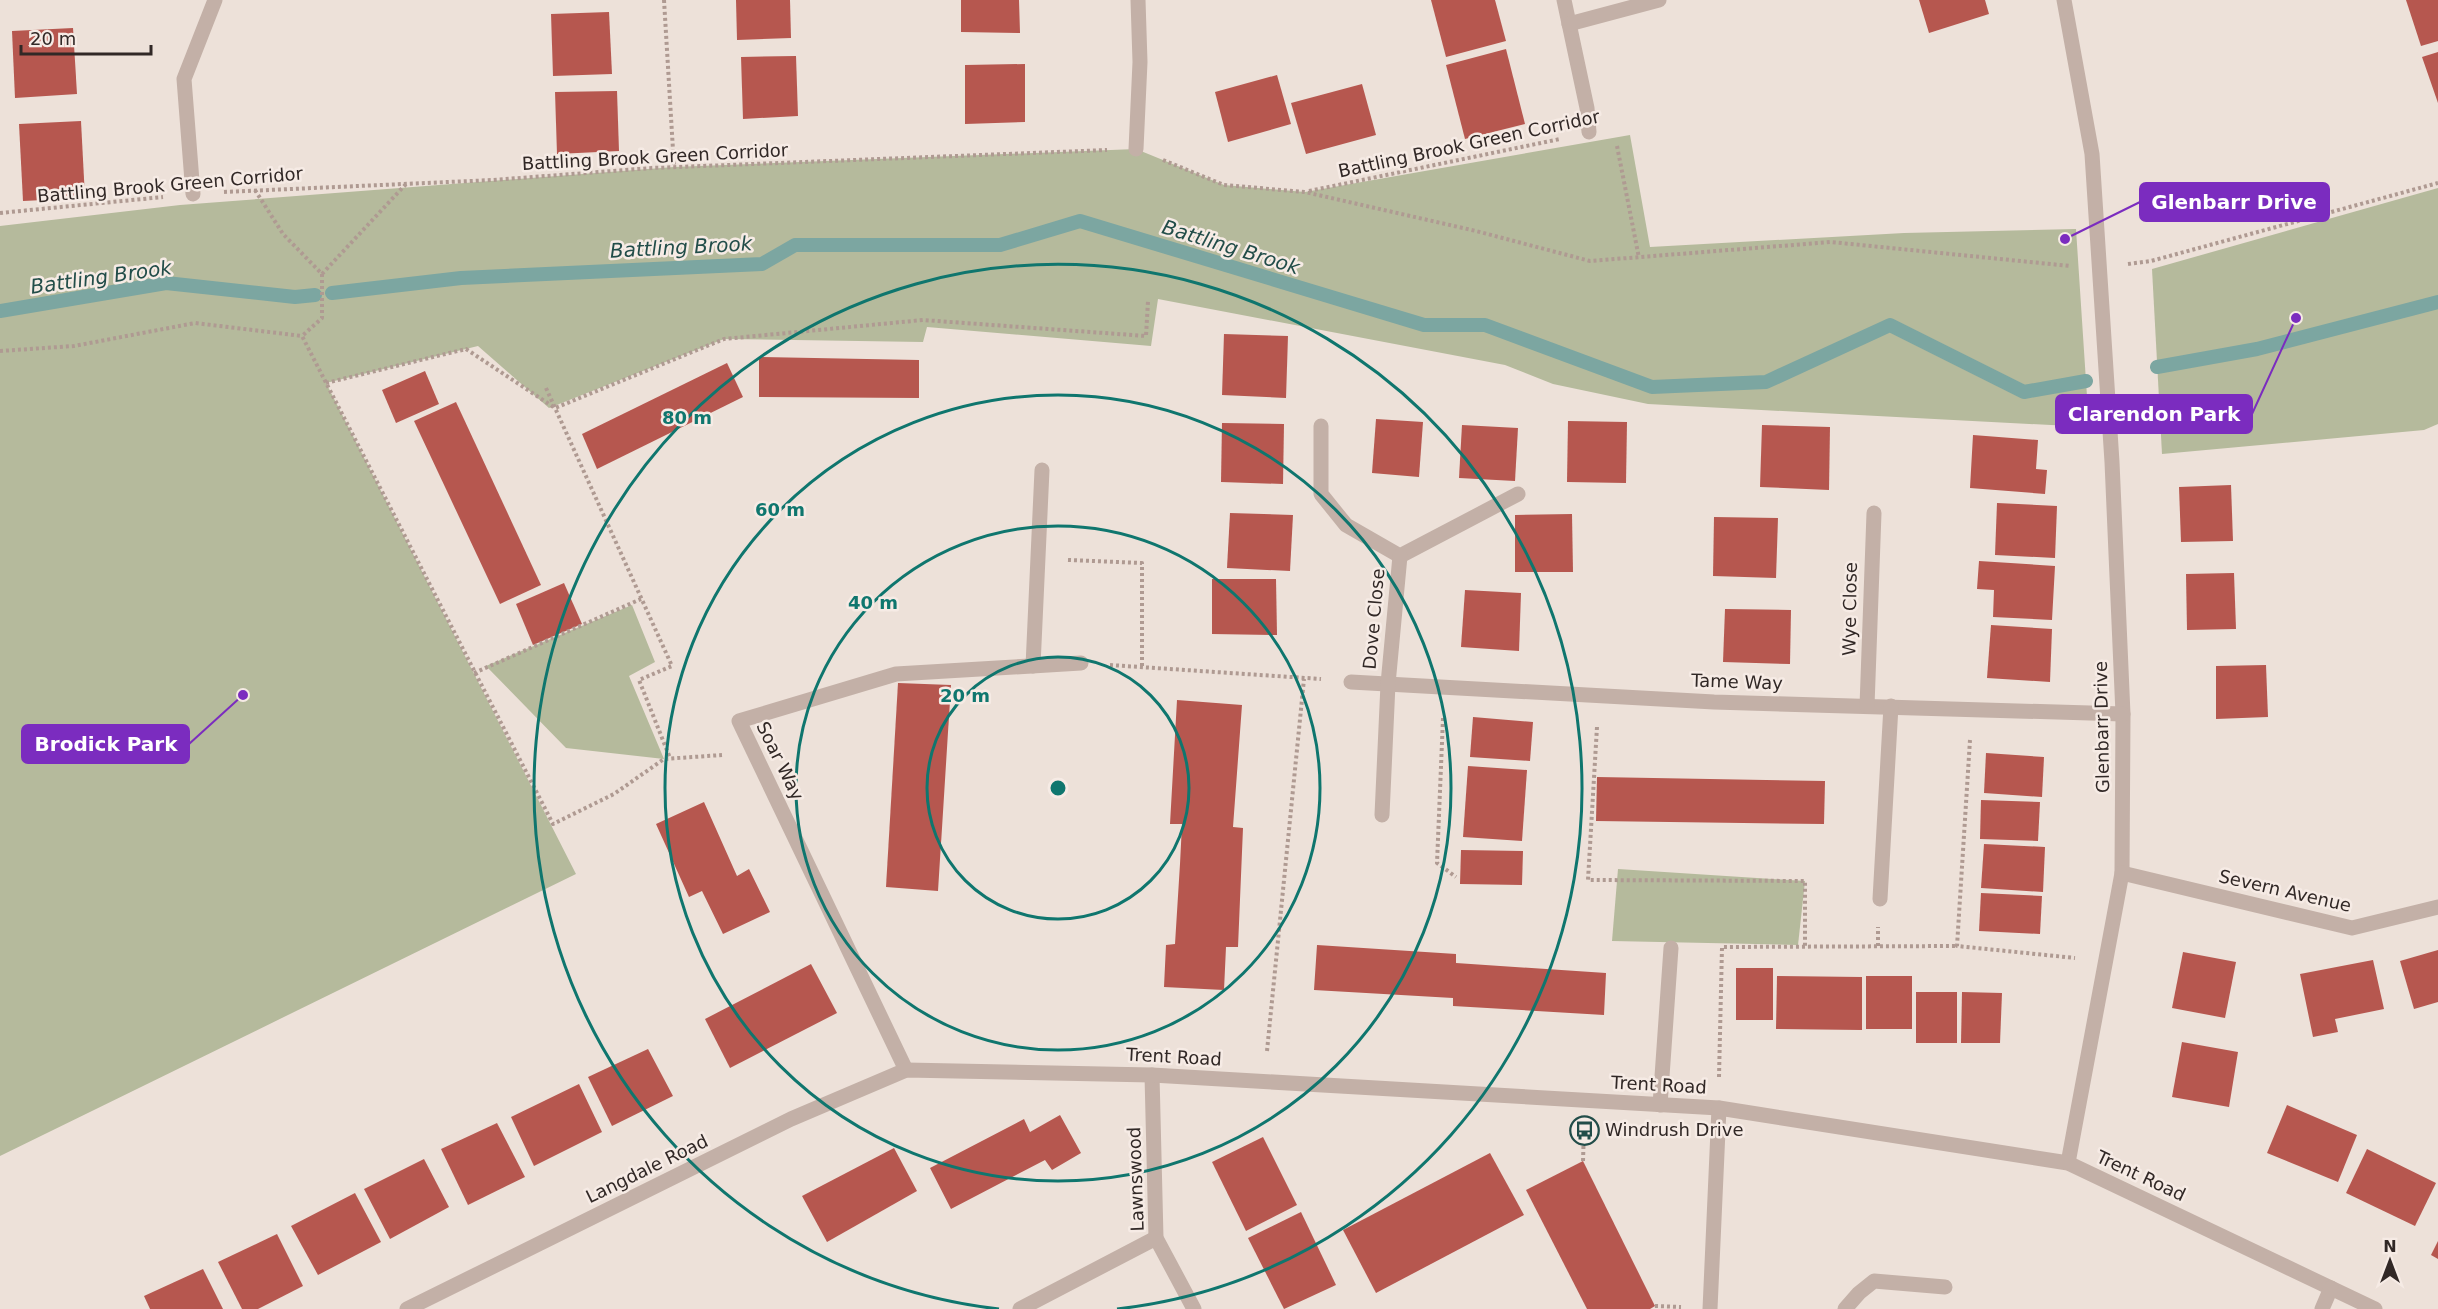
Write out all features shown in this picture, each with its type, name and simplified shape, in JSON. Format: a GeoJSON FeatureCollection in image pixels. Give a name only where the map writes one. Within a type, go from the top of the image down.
{"type":"FeatureCollection","features":[{"type":"Feature","properties":{"kind":"street"},"geometry":{"type":"LineString","coordinates":[[193,194],[184,79],[215,0]]}},
{"type":"Feature","properties":{"kind":"street"},"geometry":{"type":"LineString","coordinates":[[1136,149],[1140,62],[1138,0]]}},
{"type":"Feature","properties":{"kind":"street"},"geometry":{"type":"LineString","coordinates":[[1564,0],[1587,108],[1589,132]]}},
{"type":"Feature","properties":{"kind":"street"},"geometry":{"type":"LineString","coordinates":[[1569,24],[1659,0]]}},
{"type":"Feature","properties":{"kind":"street","name":"Glenbarr Drive"},"geometry":{"type":"LineString","coordinates":[[2064,0],[2092,154],[2101,269],[2123,714],[2122,873],[2068,1163]]}},
{"type":"Feature","properties":{"kind":"street"},"geometry":{"type":"LineString","coordinates":[[1321,426],[1321,494],[1346,525],[1400,556],[1518,494]]}},
{"type":"Feature","properties":{"kind":"street"},"geometry":{"type":"LineString","coordinates":[[1033,666],[1042,470]]}},
{"type":"Feature","properties":{"kind":"street","name":"Wye Close"},"geometry":{"type":"LineString","coordinates":[[1867,706],[1874,513]]}},
{"type":"Feature","properties":{"kind":"street","name":"Dove Close"},"geometry":{"type":"LineString","coordinates":[[1382,815],[1388,684],[1400,556]]}},
{"type":"Feature","properties":{"kind":"street","name":"Soar Way"},"geometry":{"type":"LineString","coordinates":[[906,1070],[739,721],[896,674],[1081,663]]}},
{"type":"Feature","properties":{"kind":"street","name":"Tame Way"},"geometry":{"type":"LineString","coordinates":[[1351,682],[1599,696],[2123,714]]}},
{"type":"Feature","properties":{"kind":"street"},"geometry":{"type":"LineString","coordinates":[[1880,899],[1891,706]]}},
{"type":"Feature","properties":{"kind":"street","name":"Severn Avenue"},"geometry":{"type":"LineString","coordinates":[[2122,873],[2352,928],[2438,907]]}},
{"type":"Feature","properties":{"kind":"street"},"geometry":{"type":"LineString","coordinates":[[1660,1105],[1671,948]]}},
{"type":"Feature","properties":{"kind":"street","name":"Trent Road"},"geometry":{"type":"LineString","coordinates":[[906,1070],[1152,1075],[1719,1108],[2068,1163],[2375,1309]]}},
{"type":"Feature","properties":{"kind":"street","name":"Langdale Road"},"geometry":{"type":"LineString","coordinates":[[407,1309],[438,1302],[791,1119],[906,1070]]}},
{"type":"Feature","properties":{"kind":"street","name":"Lawnswood"},"geometry":{"type":"LineString","coordinates":[[1152,1075],[1156,1238],[1194,1309]]}},
{"type":"Feature","properties":{"kind":"street"},"geometry":{"type":"LineString","coordinates":[[1710,1309],[1719,1108]]}},
{"type":"Feature","properties":{"kind":"street"},"geometry":{"type":"LineString","coordinates":[[1020,1309],[1156,1238]]}},
{"type":"Feature","properties":{"kind":"street"},"geometry":{"type":"LineString","coordinates":[[1845,1309],[1874,1281],[1945,1287]]}},
{"type":"Feature","properties":{"kind":"street"},"geometry":{"type":"LineString","coordinates":[[2322,1309],[2331,1288]]}},
{"type":"Feature","properties":{"kind":"path"},"geometry":{"type":"LineString","coordinates":[[664,0],[674,167]]}},
{"type":"Feature","properties":{"kind":"path","name":"Battling Brook Green Corridor"},"geometry":{"type":"LineString","coordinates":[[1305,192],[1613,127],[1639,258]]}},
{"type":"Feature","properties":{"kind":"path","name":"Battling Brook Green Corridor"},"geometry":{"type":"LineString","coordinates":[[0,213],[255,189],[493,180],[674,167],[1136,149],[1224,185],[1305,192],[1476,231],[1590,261],[1831,242],[2101,269],[2151,261],[2438,183]]}},
{"type":"Feature","properties":{"kind":"path"},"geometry":{"type":"LineString","coordinates":[[0,351],[74,346],[195,322],[302,336],[322,318],[322,274],[406,183]]}},
{"type":"Feature","properties":{"kind":"path"},"geometry":{"type":"LineString","coordinates":[[255,189],[283,234],[322,274]]}},
{"type":"Feature","properties":{"kind":"path"},"geometry":{"type":"LineString","coordinates":[[555,408],[724,339],[923,320],[1146,336],[1148,301]]}},
{"type":"Feature","properties":{"kind":"path"},"geometry":{"type":"LineString","coordinates":[[302,336],[552,824],[614,794],[664,759],[714,754],[757,758]]}},
{"type":"Feature","properties":{"kind":"path"},"geometry":{"type":"LineString","coordinates":[[326,383],[466,349],[555,408]]}},
{"type":"Feature","properties":{"kind":"path"},"geometry":{"type":"LineString","coordinates":[[546,388],[672,666],[639,680],[670,758]]}},
{"type":"Feature","properties":{"kind":"path"},"geometry":{"type":"LineString","coordinates":[[1038,558],[1142,563],[1142,668]]}},
{"type":"Feature","properties":{"kind":"path"},"geometry":{"type":"LineString","coordinates":[[474,673],[641,598]]}},
{"type":"Feature","properties":{"kind":"path"},"geometry":{"type":"LineString","coordinates":[[1081,663],[1351,682]]}},
{"type":"Feature","properties":{"kind":"path"},"geometry":{"type":"LineString","coordinates":[[1264,1082],[1304,679]]}},
{"type":"Feature","properties":{"kind":"path"},"geometry":{"type":"LineString","coordinates":[[1444,687],[1437,863],[1456,878]]}},
{"type":"Feature","properties":{"kind":"path"},"geometry":{"type":"LineString","coordinates":[[1599,696],[1588,880],[1805,881],[1805,947]]}},
{"type":"Feature","properties":{"kind":"path"},"geometry":{"type":"LineString","coordinates":[[1957,946],[1972,709]]}},
{"type":"Feature","properties":{"kind":"path"},"geometry":{"type":"LineString","coordinates":[[1719,1108],[1722,947],[1957,946],[2106,961]]}},
{"type":"Feature","properties":{"kind":"green space"},"geometry":{"type":"Polygon","coordinates":[[[1630,135],[1650,247],[1904,233],[2076,229],[2089,427],[1648,404],[1553,384],[1505,365],[1158,299],[1151,346],[927,327],[923,342],[724,339],[549,408],[478,346],[326,383],[576,874],[0,1156],[0,226],[180,205],[674,167],[1136,149],[1224,185],[1305,192],[1630,135]]]}},
{"type":"Feature","properties":{"kind":"green space"},"geometry":{"type":"Polygon","coordinates":[[[2438,188],[2438,424],[2424,430],[2162,454],[2152,269],[2438,188]]]}},
{"type":"Feature","properties":{"kind":"green space"},"geometry":{"type":"Polygon","coordinates":[[[632,605],[655,662],[629,676],[664,759],[566,748],[486,666],[632,605]]]}},
{"type":"Feature","properties":{"kind":"green space"},"geometry":{"type":"Polygon","coordinates":[[[1618,869],[1805,881],[1798,945],[1612,941],[1618,869]]]}},
{"type":"Feature","properties":{"kind":"building"},"geometry":{"type":"Polygon","coordinates":[[[736,0],[790,0],[791,38],[737,40],[736,0]]]}},
{"type":"Feature","properties":{"kind":"building"},"geometry":{"type":"Polygon","coordinates":[[[961,0],[1019,0],[1020,33],[961,32],[961,0]]]}},
{"type":"Feature","properties":{"kind":"building"},"geometry":{"type":"Polygon","coordinates":[[[1431,0],[1495,0],[1506,41],[1446,57],[1431,0]]]}},
{"type":"Feature","properties":{"kind":"building"},"geometry":{"type":"Polygon","coordinates":[[[1919,0],[1985,0],[1989,14],[1929,33],[1919,0]]]}},
{"type":"Feature","properties":{"kind":"building"},"geometry":{"type":"Polygon","coordinates":[[[2406,0],[2438,0],[2438,41],[2421,46],[2406,0]]]}},
{"type":"Feature","properties":{"kind":"building"},"geometry":{"type":"Polygon","coordinates":[[[609,12],[612,74],[553,76],[551,14],[609,12]]]}},
{"type":"Feature","properties":{"kind":"building"},"geometry":{"type":"Polygon","coordinates":[[[73,28],[77,94],[15,98],[12,31],[73,28]]]}},
{"type":"Feature","properties":{"kind":"building"},"geometry":{"type":"Polygon","coordinates":[[[1506,49],[1525,124],[1465,139],[1446,65],[1506,49]]]}},
{"type":"Feature","properties":{"kind":"building"},"geometry":{"type":"Polygon","coordinates":[[[2438,52],[2438,103],[2422,57],[2438,52]]]}},
{"type":"Feature","properties":{"kind":"building"},"geometry":{"type":"Polygon","coordinates":[[[796,56],[798,116],[743,119],[741,57],[796,56]]]}},
{"type":"Feature","properties":{"kind":"building"},"geometry":{"type":"Polygon","coordinates":[[[1025,64],[1025,122],[965,124],[965,65],[1025,64]]]}},
{"type":"Feature","properties":{"kind":"building"},"geometry":{"type":"Polygon","coordinates":[[[1277,75],[1291,124],[1228,142],[1215,92],[1277,75]]]}},
{"type":"Feature","properties":{"kind":"building"},"geometry":{"type":"Polygon","coordinates":[[[1362,84],[1376,135],[1306,154],[1291,103],[1362,84]]]}},
{"type":"Feature","properties":{"kind":"building"},"geometry":{"type":"Polygon","coordinates":[[[617,91],[619,151],[557,154],[555,92],[617,91]]]}},
{"type":"Feature","properties":{"kind":"building"},"geometry":{"type":"Polygon","coordinates":[[[81,121],[85,198],[23,201],[19,124],[81,121]]]}},
{"type":"Feature","properties":{"kind":"building"},"geometry":{"type":"Polygon","coordinates":[[[1224,334],[1288,336],[1286,398],[1222,395],[1224,334]]]}},
{"type":"Feature","properties":{"kind":"building"},"geometry":{"type":"Polygon","coordinates":[[[759,357],[919,360],[919,398],[759,397],[759,357]]]}},
{"type":"Feature","properties":{"kind":"building"},"geometry":{"type":"Polygon","coordinates":[[[727,363],[743,397],[597,469],[582,434],[727,363]]]}},
{"type":"Feature","properties":{"kind":"building"},"geometry":{"type":"Polygon","coordinates":[[[425,371],[439,404],[396,423],[382,390],[425,371]]]}},
{"type":"Feature","properties":{"kind":"building"},"geometry":{"type":"Polygon","coordinates":[[[456,402],[541,585],[500,604],[414,421],[456,402]]]}},
{"type":"Feature","properties":{"kind":"building"},"geometry":{"type":"Polygon","coordinates":[[[1376,419],[1423,422],[1419,477],[1372,473],[1376,419]]]}},
{"type":"Feature","properties":{"kind":"building"},"geometry":{"type":"Polygon","coordinates":[[[1568,421],[1627,422],[1626,483],[1567,482],[1568,421]]]}},
{"type":"Feature","properties":{"kind":"building"},"geometry":{"type":"Polygon","coordinates":[[[1222,423],[1284,424],[1283,484],[1221,482],[1222,423]]]}},
{"type":"Feature","properties":{"kind":"building"},"geometry":{"type":"Polygon","coordinates":[[[1462,425],[1518,428],[1515,481],[1459,478],[1462,425]]]}},
{"type":"Feature","properties":{"kind":"building"},"geometry":{"type":"Polygon","coordinates":[[[1762,425],[1830,427],[1829,490],[1760,487],[1762,425]]]}},
{"type":"Feature","properties":{"kind":"building"},"geometry":{"type":"Polygon","coordinates":[[[1973,435],[2038,440],[2036,469],[2047,470],[2045,494],[1970,488],[1973,435]]]}},
{"type":"Feature","properties":{"kind":"building"},"geometry":{"type":"Polygon","coordinates":[[[2231,485],[2233,541],[2181,542],[2179,487],[2231,485]]]}},
{"type":"Feature","properties":{"kind":"building"},"geometry":{"type":"Polygon","coordinates":[[[1997,503],[2057,506],[2055,558],[1995,555],[1997,503]]]}},
{"type":"Feature","properties":{"kind":"building"},"geometry":{"type":"Polygon","coordinates":[[[1230,513],[1293,515],[1290,571],[1227,568],[1230,513]]]}},
{"type":"Feature","properties":{"kind":"building"},"geometry":{"type":"Polygon","coordinates":[[[1572,514],[1573,572],[1515,572],[1515,515],[1572,514]]]}},
{"type":"Feature","properties":{"kind":"building"},"geometry":{"type":"Polygon","coordinates":[[[1714,517],[1778,518],[1776,578],[1713,576],[1714,517]]]}},
{"type":"Feature","properties":{"kind":"building"},"geometry":{"type":"Polygon","coordinates":[[[1979,561],[2055,566],[2052,620],[1993,617],[1994,590],[1977,589],[1979,561]]]}},
{"type":"Feature","properties":{"kind":"building"},"geometry":{"type":"Polygon","coordinates":[[[2234,573],[2236,629],[2187,630],[2186,574],[2234,573]]]}},
{"type":"Feature","properties":{"kind":"building"},"geometry":{"type":"Polygon","coordinates":[[[1212,579],[1276,579],[1277,635],[1212,634],[1212,579]]]}},
{"type":"Feature","properties":{"kind":"building"},"geometry":{"type":"Polygon","coordinates":[[[564,583],[582,624],[533,645],[516,604],[564,583]]]}},
{"type":"Feature","properties":{"kind":"building"},"geometry":{"type":"Polygon","coordinates":[[[1465,590],[1521,593],[1519,651],[1461,647],[1465,590]]]}},
{"type":"Feature","properties":{"kind":"building"},"geometry":{"type":"Polygon","coordinates":[[[1725,609],[1791,610],[1790,664],[1723,662],[1725,609]]]}},
{"type":"Feature","properties":{"kind":"building"},"geometry":{"type":"Polygon","coordinates":[[[1991,625],[2052,629],[2050,682],[1987,678],[1991,625]]]}},
{"type":"Feature","properties":{"kind":"building"},"geometry":{"type":"Polygon","coordinates":[[[2266,665],[2268,717],[2216,719],[2216,666],[2266,665]]]}},
{"type":"Feature","properties":{"kind":"building"},"geometry":{"type":"Polygon","coordinates":[[[898,683],[951,685],[938,891],[886,887],[898,683]]]}},
{"type":"Feature","properties":{"kind":"building"},"geometry":{"type":"Polygon","coordinates":[[[1177,700],[1242,705],[1233,827],[1243,828],[1238,947],[1226,947],[1224,990],[1164,987],[1166,945],[1175,944],[1182,824],[1170,824],[1177,700]]]}},
{"type":"Feature","properties":{"kind":"building"},"geometry":{"type":"Polygon","coordinates":[[[1473,717],[1533,722],[1530,761],[1470,757],[1473,717]]]}},
{"type":"Feature","properties":{"kind":"building"},"geometry":{"type":"Polygon","coordinates":[[[1986,753],[2044,757],[2042,797],[1984,793],[1986,753]]]}},
{"type":"Feature","properties":{"kind":"building"},"geometry":{"type":"Polygon","coordinates":[[[1468,766],[1527,770],[1522,841],[1463,837],[1468,766]]]}},
{"type":"Feature","properties":{"kind":"building"},"geometry":{"type":"Polygon","coordinates":[[[1597,777],[1825,781],[1824,824],[1596,821],[1597,777]]]}},
{"type":"Feature","properties":{"kind":"building"},"geometry":{"type":"Polygon","coordinates":[[[1981,800],[2040,802],[2038,841],[1980,839],[1981,800]]]}},
{"type":"Feature","properties":{"kind":"building"},"geometry":{"type":"Polygon","coordinates":[[[704,802],[737,876],[749,869],[770,912],[723,934],[702,891],[689,897],[656,824],[704,802]]]}},
{"type":"Feature","properties":{"kind":"building"},"geometry":{"type":"Polygon","coordinates":[[[1984,844],[2045,847],[2043,892],[1981,888],[1984,844]]]}},
{"type":"Feature","properties":{"kind":"building"},"geometry":{"type":"Polygon","coordinates":[[[1461,850],[1523,851],[1522,885],[1460,884],[1461,850]]]}},
{"type":"Feature","properties":{"kind":"building"},"geometry":{"type":"Polygon","coordinates":[[[1981,893],[2042,896],[2040,934],[1979,931],[1981,893]]]}},
{"type":"Feature","properties":{"kind":"building"},"geometry":{"type":"Polygon","coordinates":[[[1317,945],[1456,954],[1456,963],[1606,973],[1604,1015],[1453,1006],[1453,998],[1314,990],[1317,945]]]}},
{"type":"Feature","properties":{"kind":"building"},"geometry":{"type":"Polygon","coordinates":[[[2438,950],[2438,1002],[2414,1009],[2400,961],[2438,950]]]}},
{"type":"Feature","properties":{"kind":"building"},"geometry":{"type":"Polygon","coordinates":[[[2183,952],[2236,962],[2225,1018],[2172,1008],[2183,952]]]}},
{"type":"Feature","properties":{"kind":"building"},"geometry":{"type":"Polygon","coordinates":[[[2373,960],[2384,1009],[2335,1019],[2338,1032],[2313,1037],[2300,974],[2373,960]]]}},
{"type":"Feature","properties":{"kind":"building"},"geometry":{"type":"Polygon","coordinates":[[[811,964],[837,1013],[730,1068],[705,1019],[811,964]]]}},
{"type":"Feature","properties":{"kind":"building"},"geometry":{"type":"Polygon","coordinates":[[[1736,968],[1773,968],[1773,1020],[1736,1020],[1736,968]]]}},
{"type":"Feature","properties":{"kind":"building"},"geometry":{"type":"Polygon","coordinates":[[[1777,976],[1862,977],[1862,1030],[1776,1029],[1777,976]]]}},
{"type":"Feature","properties":{"kind":"building"},"geometry":{"type":"Polygon","coordinates":[[[1866,976],[1912,976],[1912,1029],[1866,1029],[1866,976]]]}},
{"type":"Feature","properties":{"kind":"building"},"geometry":{"type":"Polygon","coordinates":[[[1916,992],[1957,992],[1957,1043],[1916,1043],[1916,992]]]}},
{"type":"Feature","properties":{"kind":"building"},"geometry":{"type":"Polygon","coordinates":[[[1962,992],[2002,993],[2000,1043],[1961,1043],[1962,992]]]}},
{"type":"Feature","properties":{"kind":"building"},"geometry":{"type":"Polygon","coordinates":[[[2182,1042],[2238,1052],[2229,1107],[2172,1097],[2182,1042]]]}},
{"type":"Feature","properties":{"kind":"building"},"geometry":{"type":"Polygon","coordinates":[[[648,1049],[673,1096],[612,1126],[588,1077],[648,1049]]]}},
{"type":"Feature","properties":{"kind":"building"},"geometry":{"type":"Polygon","coordinates":[[[579,1084],[602,1132],[534,1166],[511,1117],[579,1084]]]}},
{"type":"Feature","properties":{"kind":"building"},"geometry":{"type":"Polygon","coordinates":[[[2287,1105],[2357,1135],[2338,1182],[2267,1153],[2287,1105]]]}},
{"type":"Feature","properties":{"kind":"building"},"geometry":{"type":"Polygon","coordinates":[[[1060,1115],[1081,1153],[1052,1170],[1045,1160],[951,1209],[930,1168],[1024,1119],[1030,1132],[1060,1115]]]}},
{"type":"Feature","properties":{"kind":"building"},"geometry":{"type":"Polygon","coordinates":[[[497,1123],[525,1177],[468,1205],[441,1149],[497,1123]]]}},
{"type":"Feature","properties":{"kind":"building"},"geometry":{"type":"Polygon","coordinates":[[[1263,1137],[1297,1205],[1246,1231],[1212,1162],[1263,1137]]]}},
{"type":"Feature","properties":{"kind":"building"},"geometry":{"type":"Polygon","coordinates":[[[894,1148],[917,1191],[827,1242],[802,1196],[894,1148]]]}},
{"type":"Feature","properties":{"kind":"building"},"geometry":{"type":"Polygon","coordinates":[[[2367,1149],[2436,1183],[2415,1226],[2346,1193],[2367,1149]]]}},
{"type":"Feature","properties":{"kind":"building"},"geometry":{"type":"Polygon","coordinates":[[[1490,1153],[1524,1215],[1376,1293],[1343,1230],[1490,1153]]]}},
{"type":"Feature","properties":{"kind":"building"},"geometry":{"type":"Polygon","coordinates":[[[424,1159],[449,1207],[390,1239],[364,1189],[424,1159]]]}},
{"type":"Feature","properties":{"kind":"building"},"geometry":{"type":"Polygon","coordinates":[[[1583,1161],[1655,1306],[1650,1309],[1587,1309],[1526,1190],[1583,1161]]]}},
{"type":"Feature","properties":{"kind":"building"},"geometry":{"type":"Polygon","coordinates":[[[355,1193],[381,1242],[318,1275],[291,1226],[355,1193]]]}},
{"type":"Feature","properties":{"kind":"building"},"geometry":{"type":"Polygon","coordinates":[[[1301,1212],[1336,1285],[1284,1309],[1248,1238],[1301,1212]]]}},
{"type":"Feature","properties":{"kind":"building"},"geometry":{"type":"Polygon","coordinates":[[[277,1234],[303,1286],[258,1309],[242,1309],[218,1262],[277,1234]]]}},
{"type":"Feature","properties":{"kind":"building"},"geometry":{"type":"Polygon","coordinates":[[[2438,1241],[2438,1259],[2431,1255],[2438,1241]]]}},
{"type":"Feature","properties":{"kind":"building"},"geometry":{"type":"Polygon","coordinates":[[[203,1269],[223,1309],[150,1309],[144,1296],[203,1269]]]}},
{"type":"Feature","properties":{"kind":"waterway","name":"Battling Brook"},"geometry":{"type":"LineString","coordinates":[[332,293],[461,278],[762,264],[795,245],[1000,245],[1080,221],[1424,325],[1485,325],[1652,387],[1766,382],[1890,325],[2024,392],[2086,381]]}},
{"type":"Feature","properties":{"kind":"waterway","name":"Battling Brook"},"geometry":{"type":"LineString","coordinates":[[0,311],[166,283],[295,297],[315,295]]}},
{"type":"Feature","properties":{"kind":"waterway","name":"Battling Brook"},"geometry":{"type":"LineString","coordinates":[[2157,367],[2257,349],[2438,302]]}},
{"type":"Feature","properties":{"kind":"place","name":"Glenbarr Drive"},"geometry":{"type":"Point","coordinates":[2065,239]}},
{"type":"Feature","properties":{"kind":"place","name":"Clarendon Park"},"geometry":{"type":"Point","coordinates":[2296,318]}},
{"type":"Feature","properties":{"kind":"place","name":"Brodick Park"},"geometry":{"type":"Point","coordinates":[243,695]}},
{"type":"Feature","properties":{"kind":"place","name":"Windrush Drive"},"geometry":{"type":"Point","coordinates":[1584,1130]}}]}
